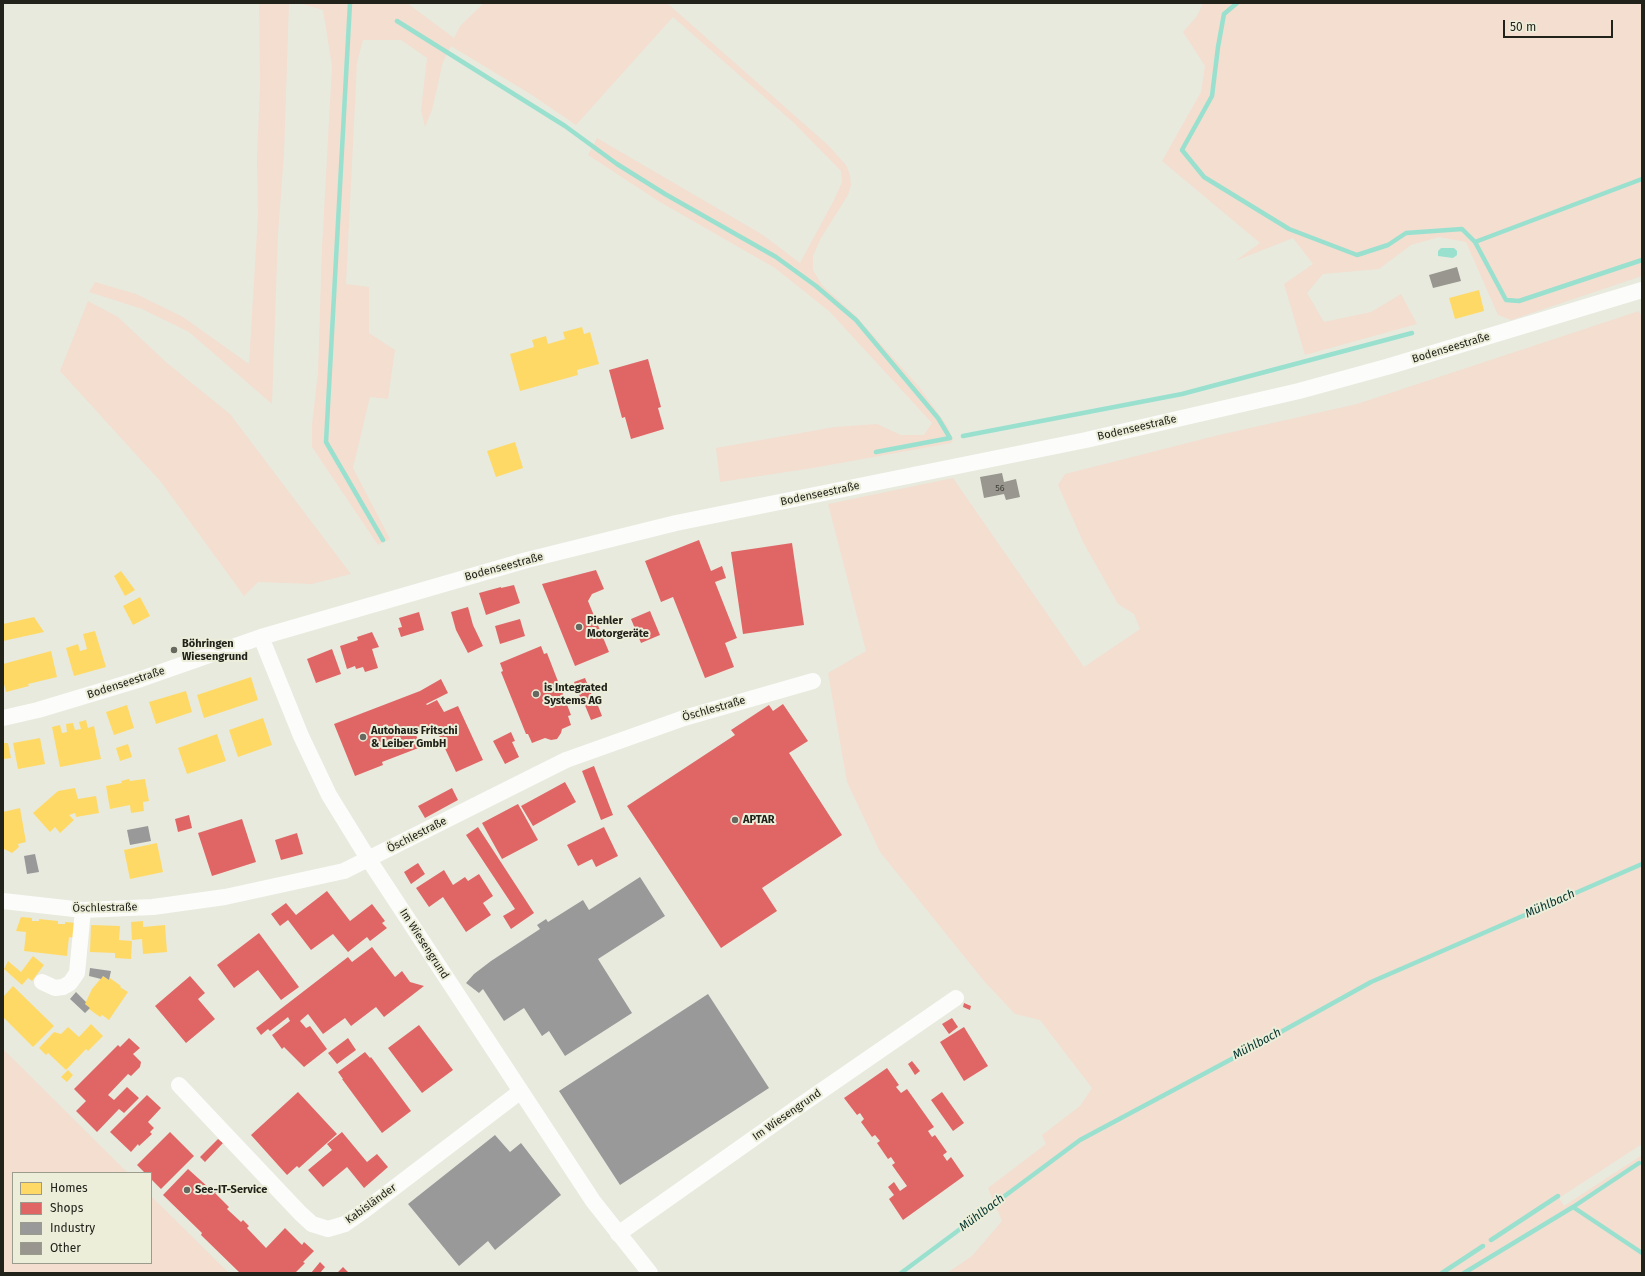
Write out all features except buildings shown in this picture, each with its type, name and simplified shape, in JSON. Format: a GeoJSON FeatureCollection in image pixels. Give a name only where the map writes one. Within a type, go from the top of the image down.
{"type":"FeatureCollection","features":[{"type":"Feature","properties":{"kind":"street","name":"Bodenseestraße"},"geometry":{"type":"LineString","coordinates":[[3,718],[38,710],[141,679],[261,637],[528,560],[676,523],[1086,440],[1299,390],[1397,364],[1642,290]]}},
{"type":"Feature","properties":{"kind":"street","name":"Im Wiesengrund"},"geometry":{"type":"LineString","coordinates":[[261,637],[301,736],[329,795],[369,860],[593,1201],[650,1273]]}},
{"type":"Feature","properties":{"kind":"street","name":"Öschlestraße"},"geometry":{"type":"LineString","coordinates":[[3,901],[83,910],[153,907],[225,897],[344,871],[369,860],[566,760],[684,718],[813,681]]}},
{"type":"Feature","properties":{"kind":"street"},"geometry":{"type":"LineString","coordinates":[[42,982],[55,988],[63,987],[70,983],[77,973],[83,910]]}},
{"type":"Feature","properties":{"kind":"street","name":"Im Wiesengrund"},"geometry":{"type":"LineString","coordinates":[[618,1234],[956,998]]}},
{"type":"Feature","properties":{"kind":"street","name":"Kabisländer"},"geometry":{"type":"LineString","coordinates":[[179,1084],[300,1213],[312,1224],[328,1229],[345,1224],[365,1210],[521,1090]]}},
{"type":"Feature","properties":{"kind":"shaded area"},"geometry":{"type":"Polygon","coordinates":[[[259,3],[289,3],[284,155],[278,234],[272,404],[189,332],[142,309],[89,292],[95,282],[136,294],[183,317],[249,364],[258,215],[257,158],[260,85],[259,3]]]}},
{"type":"Feature","properties":{"kind":"shaded area"},"geometry":{"type":"Polygon","coordinates":[[[299,3],[407,3],[454,38],[460,26],[484,3],[667,3],[828,145],[846,165],[850,175],[851,185],[848,195],[821,238],[813,256],[813,270],[822,285],[856,316],[920,388],[948,427],[953,440],[951,443],[813,468],[720,482],[716,448],[835,427],[877,424],[901,435],[924,435],[932,423],[830,312],[775,268],[660,202],[588,155],[597,138],[763,235],[800,263],[834,200],[842,182],[841,171],[795,124],[673,17],[576,125],[532,95],[451,46],[443,62],[432,110],[425,127],[421,110],[427,58],[401,40],[363,40],[357,63],[346,284],[369,287],[369,333],[395,350],[388,399],[370,397],[353,468],[390,539],[378,545],[312,447],[312,425],[318,372],[322,248],[332,66],[323,10],[299,3]]]}},
{"type":"Feature","properties":{"kind":"shaded area"},"geometry":{"type":"Polygon","coordinates":[[[1203,3],[1642,3],[1642,276],[1511,320],[1498,315],[1466,242],[1439,237],[1411,245],[1379,269],[1323,274],[1307,293],[1324,322],[1371,312],[1401,294],[1417,324],[1305,355],[1284,284],[1313,264],[1293,238],[1235,261],[1260,243],[1162,161],[1201,92],[1205,66],[1183,32],[1197,16],[1203,3]]]}},
{"type":"Feature","properties":{"kind":"shaded area"},"geometry":{"type":"Polygon","coordinates":[[[88,301],[118,317],[167,363],[230,414],[351,574],[312,584],[258,582],[244,596],[161,482],[60,371],[88,301]]]}},
{"type":"Feature","properties":{"kind":"shaded area"},"geometry":{"type":"Polygon","coordinates":[[[1639,311],[1642,318],[1642,1144],[1559,1198],[1564,1206],[1642,1155],[1642,1273],[947,1273],[972,1256],[1002,1221],[988,1188],[1046,1144],[1042,1135],[1080,1106],[1092,1088],[1040,1020],[1015,1014],[984,981],[880,852],[847,782],[828,673],[866,651],[828,504],[953,478],[1084,667],[1140,629],[1134,614],[1118,604],[1083,542],[1058,485],[1065,474],[1219,435],[1357,404],[1639,311]]]}},
{"type":"Feature","properties":{"kind":"shaded area"},"geometry":{"type":"Polygon","coordinates":[[[3,1049],[127,1172],[12,1172],[12,1264],[152,1264],[152,1197],[229,1273],[3,1273],[3,1049]]]}},
{"type":"Feature","properties":{"kind":"water"},"geometry":{"type":"Polygon","coordinates":[[[1441,248],[1454,248],[1457,251],[1457,255],[1453,258],[1438,256],[1438,251],[1441,248]]]}},
{"type":"Feature","properties":{"kind":"waterway"},"geometry":{"type":"LineString","coordinates":[[350,3],[326,442],[383,540]]}},
{"type":"Feature","properties":{"kind":"waterway"},"geometry":{"type":"LineString","coordinates":[[1237,3],[1224,14],[1212,96],[1182,150],[1204,177],[1289,229],[1357,255],[1388,245],[1406,233],[1462,229],[1475,242],[1506,300],[1519,301],[1642,260]]}},
{"type":"Feature","properties":{"kind":"waterway"},"geometry":{"type":"LineString","coordinates":[[397,21],[565,126],[617,164],[665,194],[776,257],[816,286],[856,320],[938,418],[950,438],[876,452]]}},
{"type":"Feature","properties":{"kind":"waterway"},"geometry":{"type":"LineString","coordinates":[[1475,242],[1642,179]]}},
{"type":"Feature","properties":{"kind":"waterway"},"geometry":{"type":"LineString","coordinates":[[963,436],[1182,394],[1412,333]]}},
{"type":"Feature","properties":{"kind":"waterway","name":"Mühlbach"},"geometry":{"type":"LineString","coordinates":[[901,1273],[1080,1140],[1241,1054],[1371,982],[1642,864]]}},
{"type":"Feature","properties":{"kind":"waterway"},"geometry":{"type":"LineString","coordinates":[[1464,1273],[1573,1207],[1639,1163]]}},
{"type":"Feature","properties":{"kind":"waterway"},"geometry":{"type":"LineString","coordinates":[[1491,1240],[1558,1196]]}},
{"type":"Feature","properties":{"kind":"waterway"},"geometry":{"type":"LineString","coordinates":[[1573,1207],[1642,1253]]}},
{"type":"Feature","properties":{"kind":"waterway"},"geometry":{"type":"LineString","coordinates":[[1442,1273],[1483,1246]]}},
{"type":"Feature","properties":{"kind":"place","name":"Piehler Motorgeräte"},"geometry":{"type":"Point","coordinates":[579,627]}},
{"type":"Feature","properties":{"kind":"place","name":"Böhringen Wiesengrund"},"geometry":{"type":"Point","coordinates":[174,650]}},
{"type":"Feature","properties":{"kind":"place","name":"is Integrated Systems AG"},"geometry":{"type":"Point","coordinates":[536,694]}},
{"type":"Feature","properties":{"kind":"place","name":"Autohaus Fritschi & Leiber GmbH"},"geometry":{"type":"Point","coordinates":[363,737]}},
{"type":"Feature","properties":{"kind":"place","name":"APTAR"},"geometry":{"type":"Point","coordinates":[735,820]}},
{"type":"Feature","properties":{"kind":"place","name":"See-IT-Service"},"geometry":{"type":"Point","coordinates":[187,1190]}}]}
